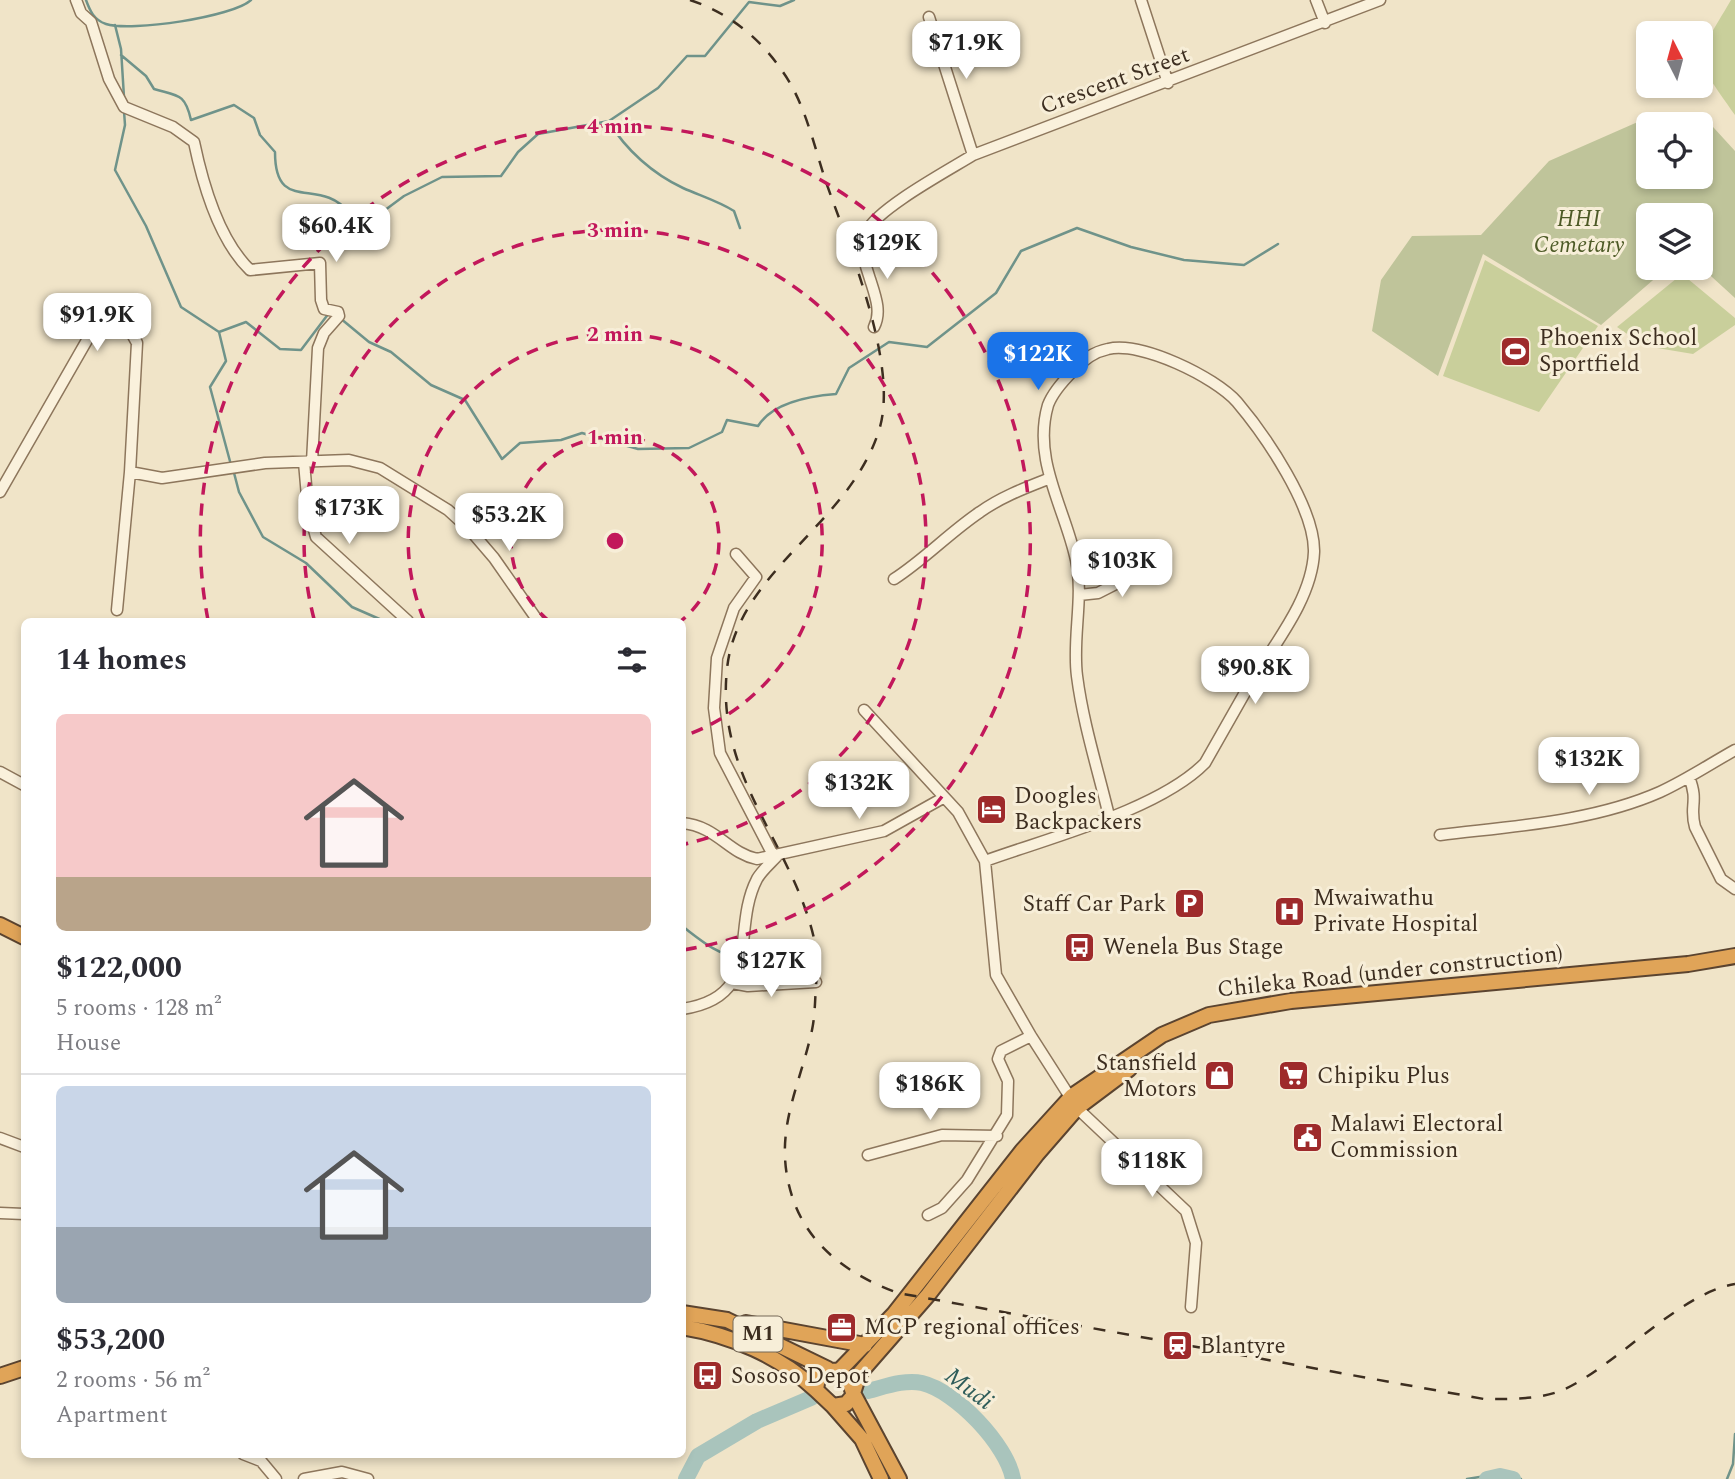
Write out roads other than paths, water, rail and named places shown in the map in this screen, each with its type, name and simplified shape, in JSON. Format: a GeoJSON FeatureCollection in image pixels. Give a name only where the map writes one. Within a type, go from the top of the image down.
{"type":"FeatureCollection","features":[{"type":"Feature","properties":{"kind":"highway"},"geometry":{"type":"LineString","coordinates":[[0,925],[21,934]]}},
{"type":"Feature","properties":{"kind":"highway","name":"Chileka Road (under construction)"},"geometry":{"type":"LineString","coordinates":[[1075,1102],[1162,1035],[1209,1015],[1291,1001],[1688,964],[1735,956]]}},
{"type":"Feature","properties":{"kind":"highway"},"geometry":{"type":"LineString","coordinates":[[881,1479],[862,1439],[816,1390],[818,1377],[833,1370],[865,1345],[894,1314],[1022,1151],[1075,1102],[1162,1043],[1228,1018],[1340,1003],[1685,972],[1735,963]]}},
{"type":"Feature","properties":{"kind":"highway"},"geometry":{"type":"LineString","coordinates":[[833,1406],[846,1404],[854,1392],[859,1374],[928,1295],[1075,1102]]}},
{"type":"Feature","properties":{"kind":"highway","name":"M1"},"geometry":{"type":"LineString","coordinates":[[686,1314],[727,1320],[833,1370]]}},
{"type":"Feature","properties":{"kind":"highway"},"geometry":{"type":"LineString","coordinates":[[727,1320],[865,1345]]}},
{"type":"Feature","properties":{"kind":"highway","name":"M1"},"geometry":{"type":"LineString","coordinates":[[686,1328],[711,1333],[759,1352],[804,1379],[816,1390]]}},
{"type":"Feature","properties":{"kind":"highway"},"geometry":{"type":"LineString","coordinates":[[0,1376],[21,1369]]}},
{"type":"Feature","properties":{"kind":"highway"},"geometry":{"type":"LineString","coordinates":[[833,1370],[854,1392],[899,1479]]}},
{"type":"Feature","properties":{"kind":"street"},"geometry":{"type":"LineString","coordinates":[[76,0],[81,13],[91,22],[109,79],[124,107],[173,127],[194,142],[199,165],[233,253],[250,270],[320,263],[321,300],[324,309],[338,312],[339,316],[324,333],[318,348],[308,462],[308,508],[316,537],[405,618]]}},
{"type":"Feature","properties":{"kind":"street"},"geometry":{"type":"LineString","coordinates":[[1141,0],[1168,83]]}},
{"type":"Feature","properties":{"kind":"street"},"geometry":{"type":"LineString","coordinates":[[1316,0],[1325,23]]}},
{"type":"Feature","properties":{"kind":"street","name":"Crescent Street"},"geometry":{"type":"LineString","coordinates":[[874,327],[878,319],[876,298],[864,257],[865,233],[874,220],[973,155],[1381,0]]}},
{"type":"Feature","properties":{"kind":"street"},"geometry":{"type":"LineString","coordinates":[[929,17],[973,155]]}},
{"type":"Feature","properties":{"kind":"street"},"geometry":{"type":"LineString","coordinates":[[0,492],[90,333],[98,321],[114,317],[133,331],[137,343],[130,472],[117,610]]}},
{"type":"Feature","properties":{"kind":"street"},"geometry":{"type":"LineString","coordinates":[[985,862],[1109,816],[1163,795],[1189,780],[1205,763],[1301,599],[1310,576],[1314,552],[1312,530],[1290,482],[1236,400],[1186,367],[1128,347],[1109,349],[1086,357],[1059,386],[1049,403],[1046,418],[1048,479],[1076,559],[1079,595],[1075,642],[1077,677],[1109,816]]}},
{"type":"Feature","properties":{"kind":"street"},"geometry":{"type":"LineString","coordinates":[[130,472],[162,478],[254,464],[349,460],[365,462],[392,474],[448,510],[494,558],[536,618]]}},
{"type":"Feature","properties":{"kind":"street"},"geometry":{"type":"LineString","coordinates":[[894,579],[925,559],[977,513],[998,500],[1048,479]]}},
{"type":"Feature","properties":{"kind":"street"},"geometry":{"type":"LineString","coordinates":[[736,554],[756,577],[734,608],[717,658],[714,708],[717,732],[720,753],[776,855]]}},
{"type":"Feature","properties":{"kind":"street"},"geometry":{"type":"LineString","coordinates":[[1079,595],[1098,593],[1153,565]]}},
{"type":"Feature","properties":{"kind":"street"},"geometry":{"type":"LineString","coordinates":[[864,710],[958,812],[985,862],[996,975],[1031,1036],[1075,1102],[1186,1211],[1196,1243],[1191,1307]]}},
{"type":"Feature","properties":{"kind":"street"},"geometry":{"type":"LineString","coordinates":[[1440,835],[1557,821],[1659,792],[1735,750]]}},
{"type":"Feature","properties":{"kind":"street"},"geometry":{"type":"LineString","coordinates":[[0,772],[21,783]]}},
{"type":"Feature","properties":{"kind":"street"},"geometry":{"type":"LineString","coordinates":[[1689,777],[1696,795],[1693,819],[1695,827],[1721,879],[1735,889]]}},
{"type":"Feature","properties":{"kind":"street"},"geometry":{"type":"LineString","coordinates":[[686,823],[701,825],[716,833],[750,858],[776,855],[884,831],[943,798]]}},
{"type":"Feature","properties":{"kind":"street"},"geometry":{"type":"LineString","coordinates":[[686,1008],[705,1005],[732,983],[740,971],[747,916],[757,879],[776,855]]}},
{"type":"Feature","properties":{"kind":"street"},"geometry":{"type":"LineString","coordinates":[[732,983],[748,986],[816,982]]}},
{"type":"Feature","properties":{"kind":"street"},"geometry":{"type":"LineString","coordinates":[[928,1215],[943,1208],[967,1180],[996,1136],[1007,1115],[1008,1081],[998,1059],[1000,1051],[1031,1036]]}},
{"type":"Feature","properties":{"kind":"street"},"geometry":{"type":"LineString","coordinates":[[869,1155],[942,1135],[996,1136]]}},
{"type":"Feature","properties":{"kind":"street"},"geometry":{"type":"LineString","coordinates":[[0,1138],[21,1146]]}},
{"type":"Feature","properties":{"kind":"street"},"geometry":{"type":"LineString","coordinates":[[0,1213],[21,1214]]}},
{"type":"Feature","properties":{"kind":"street"},"geometry":{"type":"LineString","coordinates":[[253,1458],[261,1461],[276,1479]]}},
{"type":"Feature","properties":{"kind":"street"},"geometry":{"type":"LineString","coordinates":[[304,1479],[342,1472],[368,1479]]}},
{"type":"Feature","properties":{"kind":"waterway"},"geometry":{"type":"LineString","coordinates":[[86,0],[98,20],[119,26],[158,24],[204,17],[241,6],[251,0]]}},
{"type":"Feature","properties":{"kind":"waterway"},"geometry":{"type":"LineString","coordinates":[[121,55],[146,76],[154,89],[183,100],[191,120],[234,105],[254,118],[260,135],[275,152],[277,171],[282,183],[291,189],[325,196],[349,213],[377,216],[404,196],[442,177],[501,176],[518,152],[538,134],[609,121],[658,88],[687,56],[705,56],[749,2],[780,6],[794,0]]}},
{"type":"Feature","properties":{"kind":"waterway"},"geometry":{"type":"LineString","coordinates":[[115,25],[121,49],[124,97]]}},
{"type":"Feature","properties":{"kind":"waterway"},"geometry":{"type":"LineString","coordinates":[[124,111],[125,125],[115,170],[146,226],[181,307],[219,332],[226,361],[210,387],[231,465]]}},
{"type":"Feature","properties":{"kind":"waterway"},"geometry":{"type":"LineString","coordinates":[[609,122],[632,151],[651,168],[683,188],[734,211],[740,228]]}},
{"type":"Feature","properties":{"kind":"waterway"},"geometry":{"type":"LineString","coordinates":[[340,318],[369,342],[391,352],[431,385],[465,400],[502,459],[520,443],[561,440],[582,433],[638,449],[689,448],[722,432],[727,420],[758,426],[782,406],[815,396],[836,394],[849,368],[889,342],[927,347],[996,293],[1021,251],[1077,228],[1131,247],[1184,260],[1244,265],[1278,244]]}},
{"type":"Feature","properties":{"kind":"waterway"},"geometry":{"type":"LineString","coordinates":[[219,332],[246,322],[280,349],[301,350],[329,313]]}},
{"type":"Feature","properties":{"kind":"waterway"},"geometry":{"type":"LineString","coordinates":[[233,469],[239,492],[263,537],[306,563],[352,607],[377,618]]}},
{"type":"Feature","properties":{"kind":"waterway"},"geometry":{"type":"LineString","coordinates":[[686,929],[716,950],[738,956]]}},
{"type":"Feature","properties":{"kind":"waterway"},"geometry":{"type":"LineString","coordinates":[[744,956],[758,955]]}},
{"type":"Feature","properties":{"kind":"waterway","name":"Mudi"},"geometry":{"type":"LineString","coordinates":[[868,1391],[915,1382],[935,1388],[950,1397],[991,1436],[1009,1465],[1013,1479]]}},
{"type":"Feature","properties":{"kind":"waterway","name":"Mudi"},"geometry":{"type":"LineString","coordinates":[[686,1479],[698,1456],[757,1421],[811,1398]]}},
{"type":"Feature","properties":{"kind":"waterway"},"geometry":{"type":"LineString","coordinates":[[1727,1479],[1733,1464],[1735,1434]]}},
{"type":"Feature","properties":{"kind":"waterway","name":"Mudi"},"geometry":{"type":"LineString","coordinates":[[1467,1479],[1492,1475],[1521,1479]]}},
{"type":"Feature","properties":{"kind":"waterway","name":"Mudi"},"geometry":{"type":"LineString","coordinates":[[1487,1479],[1500,1476],[1513,1479]]}},
{"type":"Feature","properties":{"kind":"railway"},"geometry":{"type":"LineString","coordinates":[[690,0],[718,12],[743,28],[764,48],[791,84],[858,270],[877,338],[882,370],[884,400],[880,427],[866,461],[846,492],[772,574],[751,603],[735,634],[727,669],[727,709],[733,746],[745,780],[806,912],[817,953],[813,1025],[790,1112],[785,1152],[792,1196],[799,1214],[820,1245],[864,1278],[898,1293],[1484,1399],[1536,1397],[1565,1389],[1585,1378],[1693,1301],[1714,1290],[1735,1284]]}},
{"type":"Feature","properties":{"kind":"place","name":"Phoenix School Sportfield"},"geometry":{"type":"Point","coordinates":[1516,351]}},
{"type":"Feature","properties":{"kind":"place","name":"Doogles Backpackers"},"geometry":{"type":"Point","coordinates":[991,809]}},
{"type":"Feature","properties":{"kind":"place","name":"Staff Car Park"},"geometry":{"type":"Point","coordinates":[1189,904]}},
{"type":"Feature","properties":{"kind":"place","name":"Mwaiwathu Private Hospital"},"geometry":{"type":"Point","coordinates":[1290,911]}},
{"type":"Feature","properties":{"kind":"place","name":"Wenela Bus Stage"},"geometry":{"type":"Point","coordinates":[1080,947]}},
{"type":"Feature","properties":{"kind":"place","name":"Stansfield Motors"},"geometry":{"type":"Point","coordinates":[1220,1076]}},
{"type":"Feature","properties":{"kind":"place","name":"Chipiku Plus"},"geometry":{"type":"Point","coordinates":[1294,1076]}},
{"type":"Feature","properties":{"kind":"place","name":"Malawi Electoral Commission"},"geometry":{"type":"Point","coordinates":[1307,1137]}},
{"type":"Feature","properties":{"kind":"place","name":"MCP regional offices"},"geometry":{"type":"Point","coordinates":[841,1327]}},
{"type":"Feature","properties":{"kind":"place","name":"Blantyre"},"geometry":{"type":"Point","coordinates":[1177,1346]}},
{"type":"Feature","properties":{"kind":"place","name":"Sososo Depot"},"geometry":{"type":"Point","coordinates":[708,1376]}},
{"type":"Feature","properties":{"kind":"park label","name":"HHI Cemetary"},"geometry":{"type":"Point","coordinates":[1579,232]}}]}
